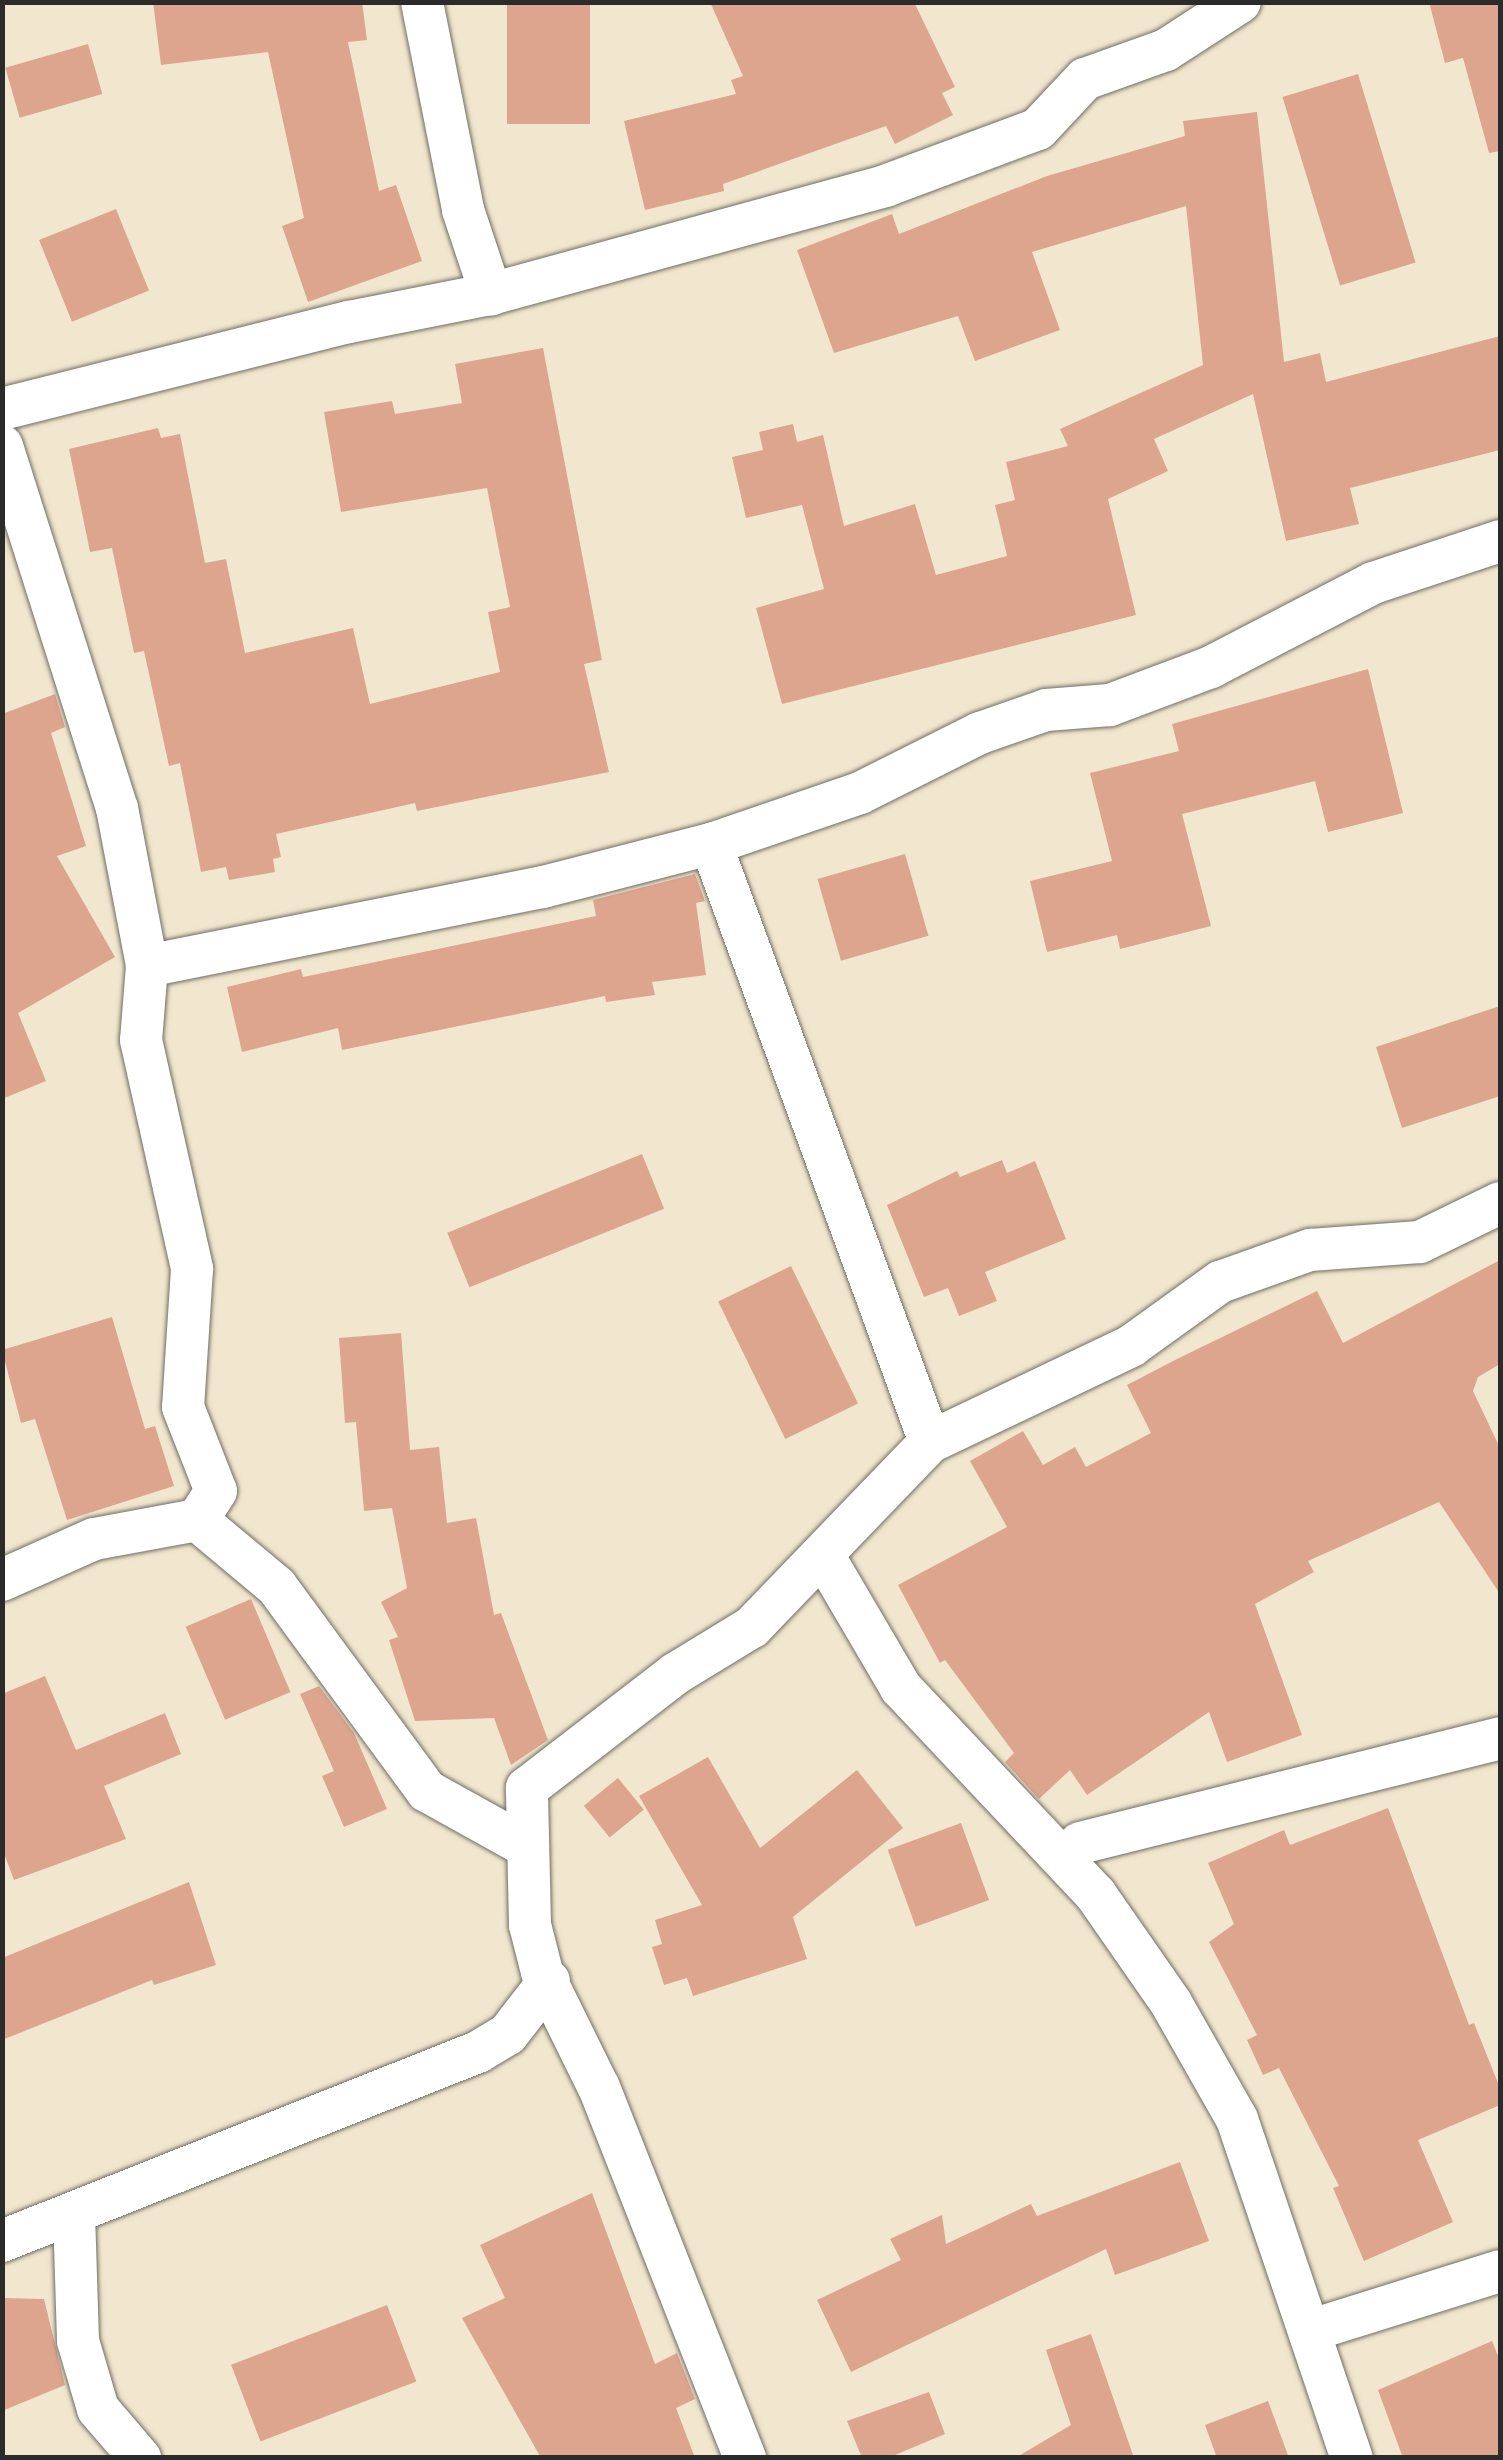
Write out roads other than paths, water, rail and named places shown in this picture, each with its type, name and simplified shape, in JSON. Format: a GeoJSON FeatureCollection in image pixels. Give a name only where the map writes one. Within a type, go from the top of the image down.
{"type":"FeatureCollection","features":[{"type":"Feature","properties":{"kind":"street"},"geometry":{"type":"LineString","coordinates":[[422,2],[463,210],[491,294]]}},
{"type":"Feature","properties":{"kind":"street"},"geometry":{"type":"LineString","coordinates":[[2,408],[349,322],[491,294],[885,186],[1038,129],[1085,80],[1166,50],[1240,2]]}},
{"type":"Feature","properties":{"kind":"street"},"geometry":{"type":"LineString","coordinates":[[2,446],[117,808],[147,966],[142,1040],[192,1269],[183,1407],[216,1491],[197,1520],[94,1538],[2,1580]]}},
{"type":"Feature","properties":{"kind":"street"},"geometry":{"type":"LineString","coordinates":[[147,966],[543,887],[711,844],[860,793],[980,734],[1046,710],[1110,704],[1211,667],[1373,583],[1500,541]]}},
{"type":"Feature","properties":{"kind":"street"},"geometry":{"type":"LineString","coordinates":[[711,844],[930,1442]]}},
{"type":"Feature","properties":{"kind":"street"},"geometry":{"type":"LineString","coordinates":[[745,2458],[599,2088],[549,1982],[530,1925],[527,1788],[675,1674],[752,1627],[930,1442],[1131,1346],[1220,1282],[1310,1250],[1420,1242],[1500,1204]]}},
{"type":"Feature","properties":{"kind":"street"},"geometry":{"type":"LineString","coordinates":[[197,1520],[277,1587],[427,1791],[526,1846]]}},
{"type":"Feature","properties":{"kind":"street"},"geometry":{"type":"LineString","coordinates":[[822,1555],[901,1688],[1096,1895],[1170,2003],[1237,2119],[1312,2330],[1352,2458]]}},
{"type":"Feature","properties":{"kind":"street"},"geometry":{"type":"LineString","coordinates":[[1080,1842],[1500,1738]]}},
{"type":"Feature","properties":{"kind":"street"},"geometry":{"type":"LineString","coordinates":[[2,2241],[478,2052],[508,2034],[549,1982]]}},
{"type":"Feature","properties":{"kind":"street"},"geometry":{"type":"LineString","coordinates":[[74,2213],[78,2342],[98,2409],[140,2458]]}},
{"type":"Feature","properties":{"kind":"street"},"geometry":{"type":"LineString","coordinates":[[1312,2330],[1500,2271]]}}]}
